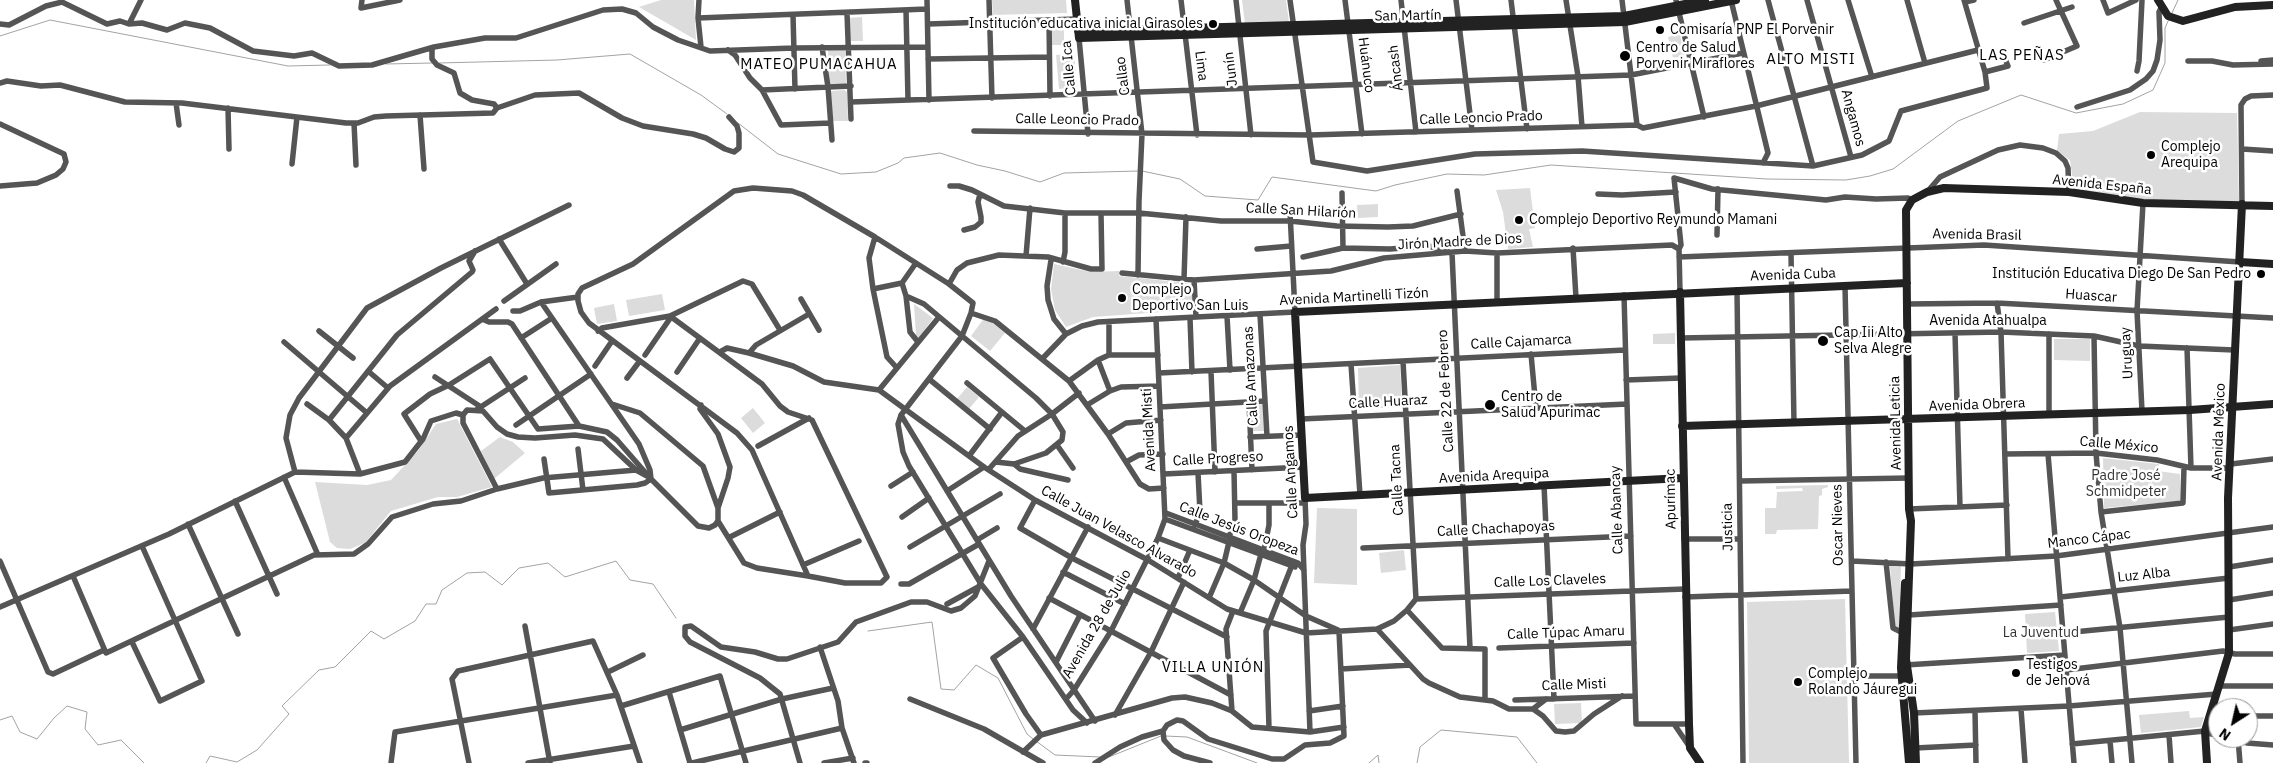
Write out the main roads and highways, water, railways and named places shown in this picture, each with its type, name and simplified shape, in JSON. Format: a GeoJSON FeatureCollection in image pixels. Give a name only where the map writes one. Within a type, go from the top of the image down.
{"type":"FeatureCollection","features":[{"type":"Feature","properties":{"kind":"waterway"},"geometry":{"type":"LineString","coordinates":[[2172,13],[2178,0]]}},
{"type":"Feature","properties":{"kind":"waterway"},"geometry":{"type":"LineString","coordinates":[[1142,171],[1180,179],[1205,196],[1258,200],[1272,177],[1376,191],[1447,174],[1484,175],[1551,165],[1767,179],[1846,180],[1870,176],[1893,169],[1958,121],[2021,95],[2076,113],[2123,104],[2153,90],[2165,63],[2165,28],[2169,19]]}},
{"type":"Feature","properties":{"kind":"waterway"},"geometry":{"type":"LineString","coordinates":[[0,36],[50,20],[288,66],[330,65]]}},
{"type":"Feature","properties":{"kind":"waterway"},"geometry":{"type":"LineString","coordinates":[[439,63],[557,60],[630,54],[701,95],[727,114]]}},
{"type":"Feature","properties":{"kind":"waterway"},"geometry":{"type":"LineString","coordinates":[[386,64],[432,63]]}},
{"type":"Feature","properties":{"kind":"waterway"},"geometry":{"type":"LineString","coordinates":[[738,123],[778,154],[841,174],[876,172],[898,163],[904,158],[940,153],[1040,182],[1064,173],[1138,171]]}},
{"type":"Feature","properties":{"kind":"waterway"},"geometry":{"type":"LineString","coordinates":[[206,763],[210,756],[237,762],[257,750],[289,714],[282,706],[319,670],[335,667],[371,631],[384,639],[415,621],[426,604],[436,604],[442,590],[467,573],[485,572],[502,585],[519,568],[548,563],[565,577],[616,561],[630,580],[653,584],[676,618]]}},
{"type":"Feature","properties":{"kind":"waterway"},"geometry":{"type":"LineString","coordinates":[[868,631],[932,622],[941,689],[954,690],[976,665],[998,678],[1027,734],[1033,739]]}},
{"type":"Feature","properties":{"kind":"waterway"},"geometry":{"type":"LineString","coordinates":[[0,720],[12,716],[20,732],[37,739],[54,718],[67,706],[87,712],[85,729],[98,745],[121,740],[144,763]]}},
{"type":"Feature","properties":{"kind":"waterway"},"geometry":{"type":"LineString","coordinates":[[1417,763],[1420,747],[1441,730],[1517,737],[1537,763]]}},
{"type":"Feature","properties":{"kind":"waterway"},"geometry":{"type":"LineString","coordinates":[[1109,757],[1161,736]]}},
{"type":"Feature","properties":{"kind":"waterway"},"geometry":{"type":"LineString","coordinates":[[1165,736],[1187,737],[1257,763]]}},
{"type":"Feature","properties":{"kind":"waterway"},"geometry":{"type":"LineString","coordinates":[[1036,741],[1055,755],[1100,757]]}},
{"type":"Feature","properties":{"kind":"waterway"},"geometry":{"type":"LineString","coordinates":[[1369,763],[1378,755],[1379,763]]}},
{"type":"Feature","properties":{"kind":"place","name":"Institución educativa inicial Girasoles"},"geometry":{"type":"Point","coordinates":[1213,24]}},
{"type":"Feature","properties":{"kind":"place","name":"Comisaría PNP El Porvenir"},"geometry":{"type":"Point","coordinates":[1660,30]}},
{"type":"Feature","properties":{"kind":"place","name":"Centro de Salud Porvenir Miraflores"},"geometry":{"type":"Point","coordinates":[1625,56]}},
{"type":"Feature","properties":{"kind":"place","name":"Complejo Arequipa"},"geometry":{"type":"Point","coordinates":[2151,155]}},
{"type":"Feature","properties":{"kind":"place","name":"Complejo Deportivo Reymundo Mamani"},"geometry":{"type":"Point","coordinates":[1519,220]}},
{"type":"Feature","properties":{"kind":"place","name":"Institución Educativa Diego De San Pedro"},"geometry":{"type":"Point","coordinates":[2261,274]}},
{"type":"Feature","properties":{"kind":"place","name":"Complejo Deportivo San Luis"},"geometry":{"type":"Point","coordinates":[1122,298]}},
{"type":"Feature","properties":{"kind":"place","name":"Cap Iii Alto Selva Alegre"},"geometry":{"type":"Point","coordinates":[1823,341]}},
{"type":"Feature","properties":{"kind":"place","name":"Centro de Salud Apurimac"},"geometry":{"type":"Point","coordinates":[1490,405]}},
{"type":"Feature","properties":{"kind":"place","name":"Testigos de Jehová"},"geometry":{"type":"Point","coordinates":[2016,673]}},
{"type":"Feature","properties":{"kind":"place","name":"Complejo Rolando Jáuregui"},"geometry":{"type":"Point","coordinates":[1798,682]}},
{"type":"Feature","properties":{"kind":"district","name":"LAS PEÑAS"},"geometry":{"type":"Point","coordinates":[2022,56]}},
{"type":"Feature","properties":{"kind":"district","name":"ALTO MISTI"},"geometry":{"type":"Point","coordinates":[1811,60]}},
{"type":"Feature","properties":{"kind":"district","name":"MATEO PUMACAHUA"},"geometry":{"type":"Point","coordinates":[819,65]}},
{"type":"Feature","properties":{"kind":"district","name":"VILLA UNIÓN"},"geometry":{"type":"Point","coordinates":[1213,668]}},
{"type":"Feature","properties":{"kind":"park label","name":"Padre José Schmidpeter"},"geometry":{"type":"Point","coordinates":[2126,484]}},
{"type":"Feature","properties":{"kind":"park label","name":"La Juventud"},"geometry":{"type":"Point","coordinates":[2041,633]}}]}
